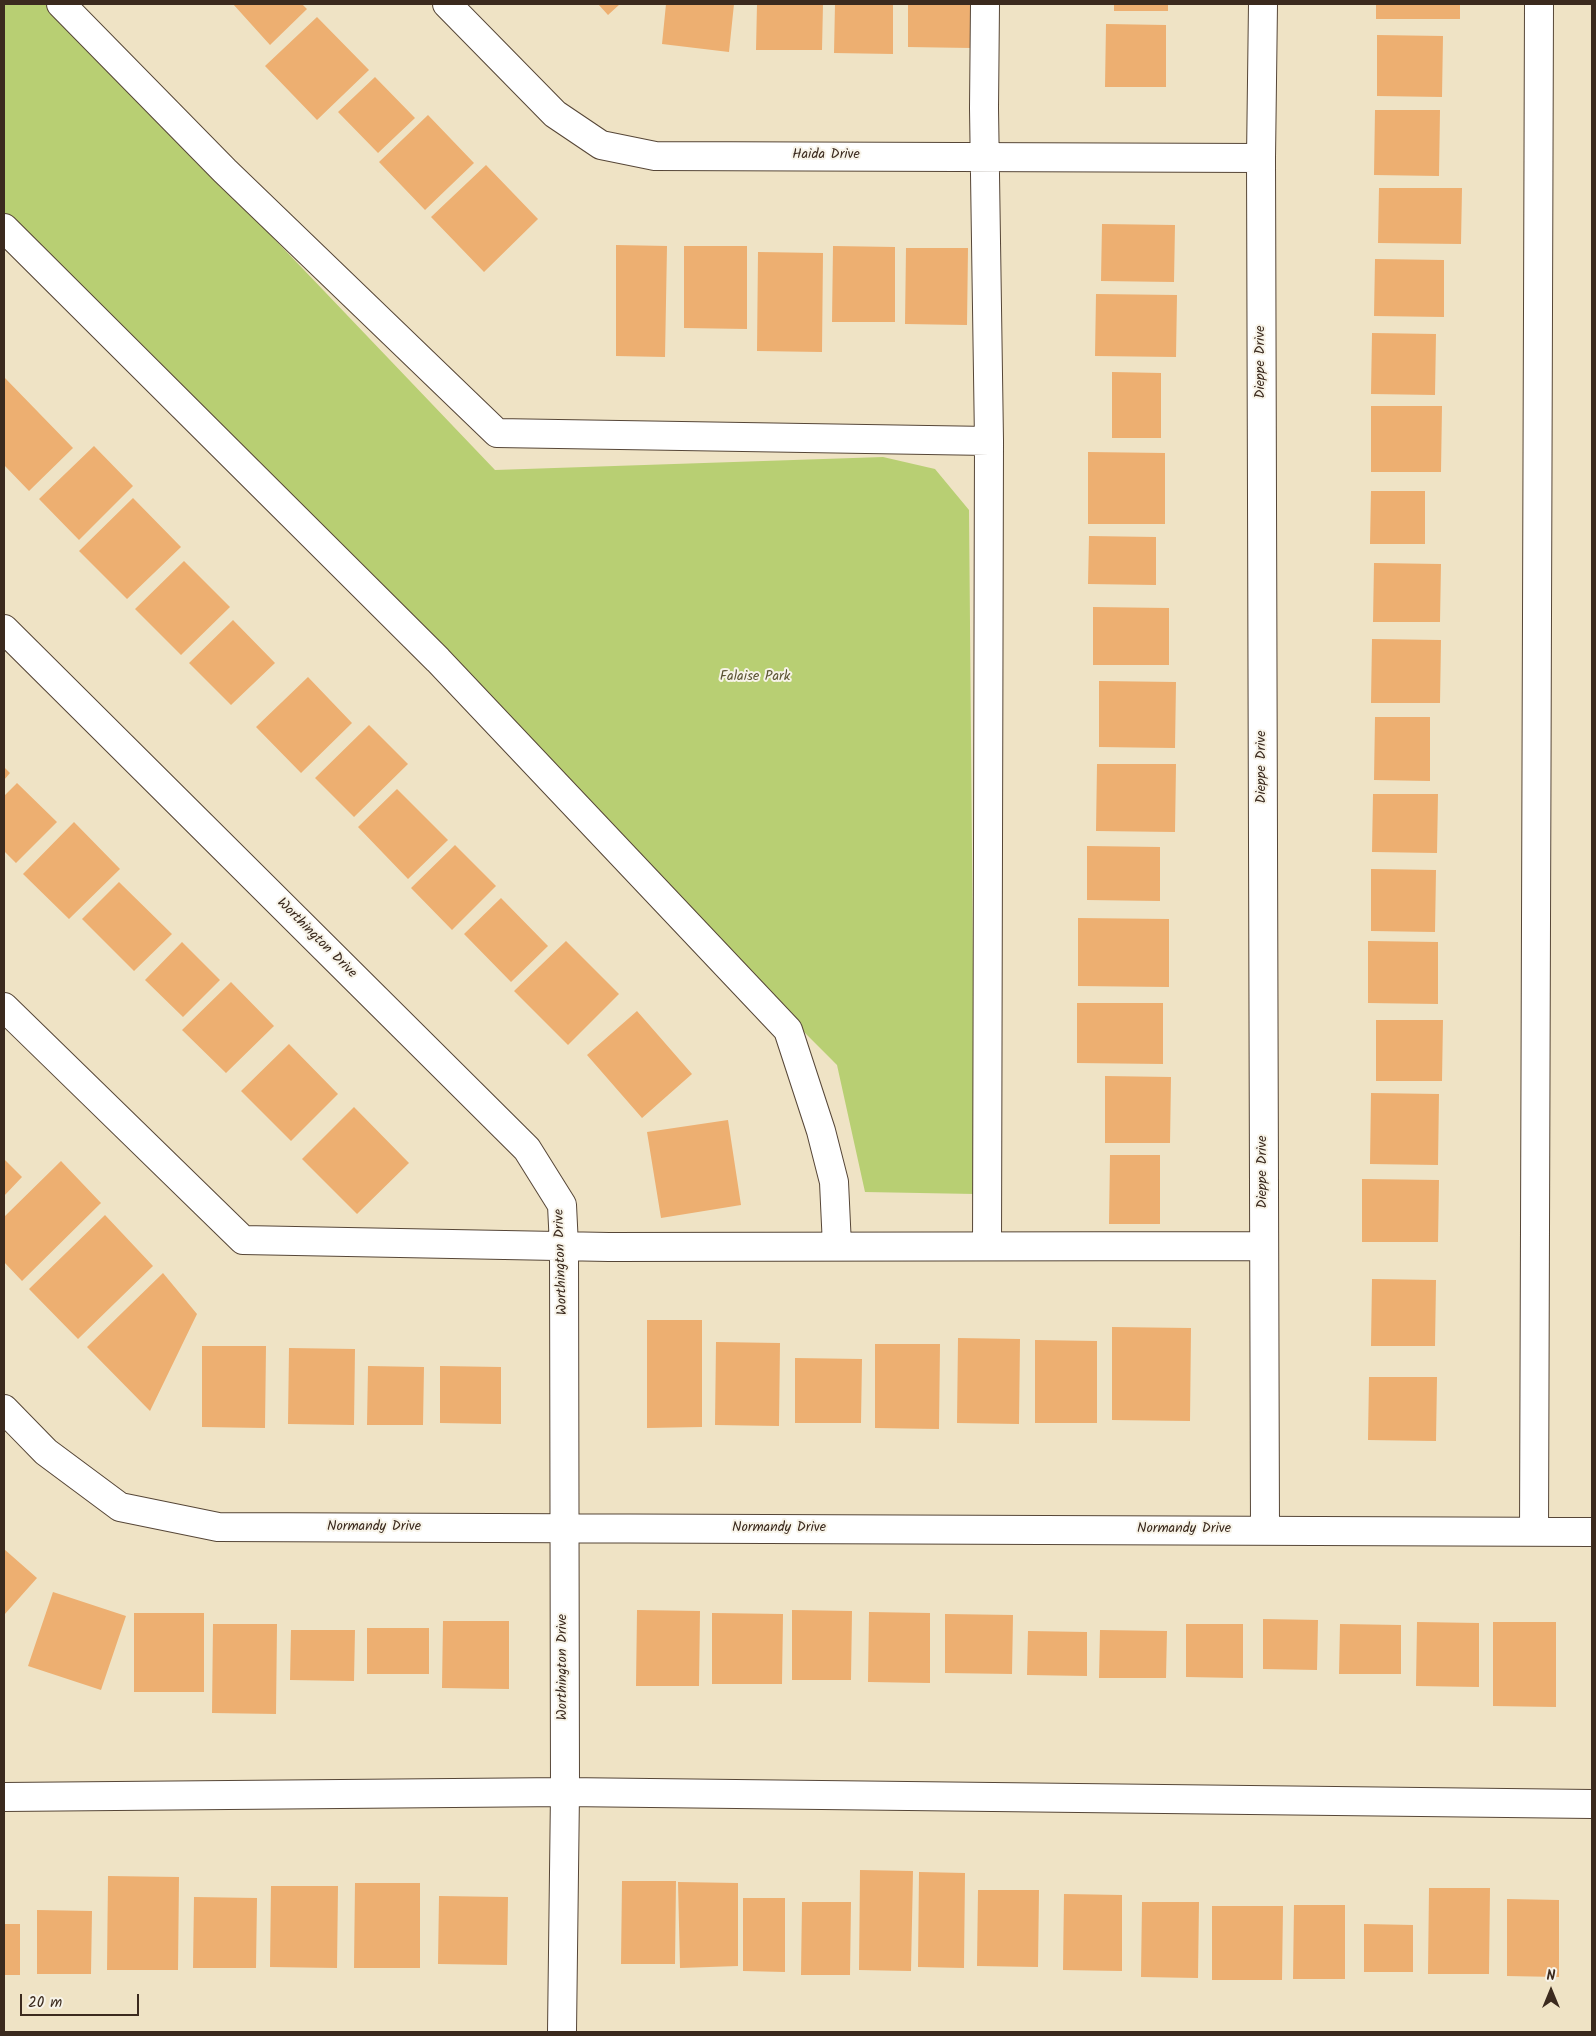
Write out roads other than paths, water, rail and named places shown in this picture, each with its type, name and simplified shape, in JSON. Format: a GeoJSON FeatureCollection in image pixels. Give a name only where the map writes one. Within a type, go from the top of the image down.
{"type":"FeatureCollection","features":[{"type":"Feature","properties":{"kind":"street"},"geometry":{"type":"LineString","coordinates":[[61,4],[225,171],[497,433],[989,441]]}},
{"type":"Feature","properties":{"kind":"street","name":"Haida Drive"},"geometry":{"type":"LineString","coordinates":[[446,4],[556,114],[601,145],[654,156],[1261,158]]}},
{"type":"Feature","properties":{"kind":"street"},"geometry":{"type":"LineString","coordinates":[[985,4],[989,441],[987,1246]]}},
{"type":"Feature","properties":{"kind":"street","name":"Dieppe Drive"},"geometry":{"type":"LineString","coordinates":[[1263,4],[1261,158],[1266,1530]]}},
{"type":"Feature","properties":{"kind":"street"},"geometry":{"type":"LineString","coordinates":[[1534,1531],[1539,4]]}},
{"type":"Feature","properties":{"kind":"street"},"geometry":{"type":"LineString","coordinates":[[4,228],[438,660],[788,1030],[821,1131],[834,1182],[837,1246]]}},
{"type":"Feature","properties":{"kind":"street","name":"Worthington Drive"},"geometry":{"type":"LineString","coordinates":[[4,629],[527,1149],[562,1206],[564,1246],[565,1792],[562,2032]]}},
{"type":"Feature","properties":{"kind":"street"},"geometry":{"type":"LineString","coordinates":[[4,1007],[243,1240],[564,1246],[1264,1246]]}},
{"type":"Feature","properties":{"kind":"street","name":"Normandy Drive"},"geometry":{"type":"LineString","coordinates":[[4,1410],[46,1452],[120,1507],[218,1527],[1592,1532]]}},
{"type":"Feature","properties":{"kind":"street"},"geometry":{"type":"LineString","coordinates":[[4,1798],[565,1792],[1592,1804]]}},
{"type":"Feature","properties":{"kind":"park label","name":"Falaise Park"},"geometry":{"type":"Point","coordinates":[755,678]}}]}
